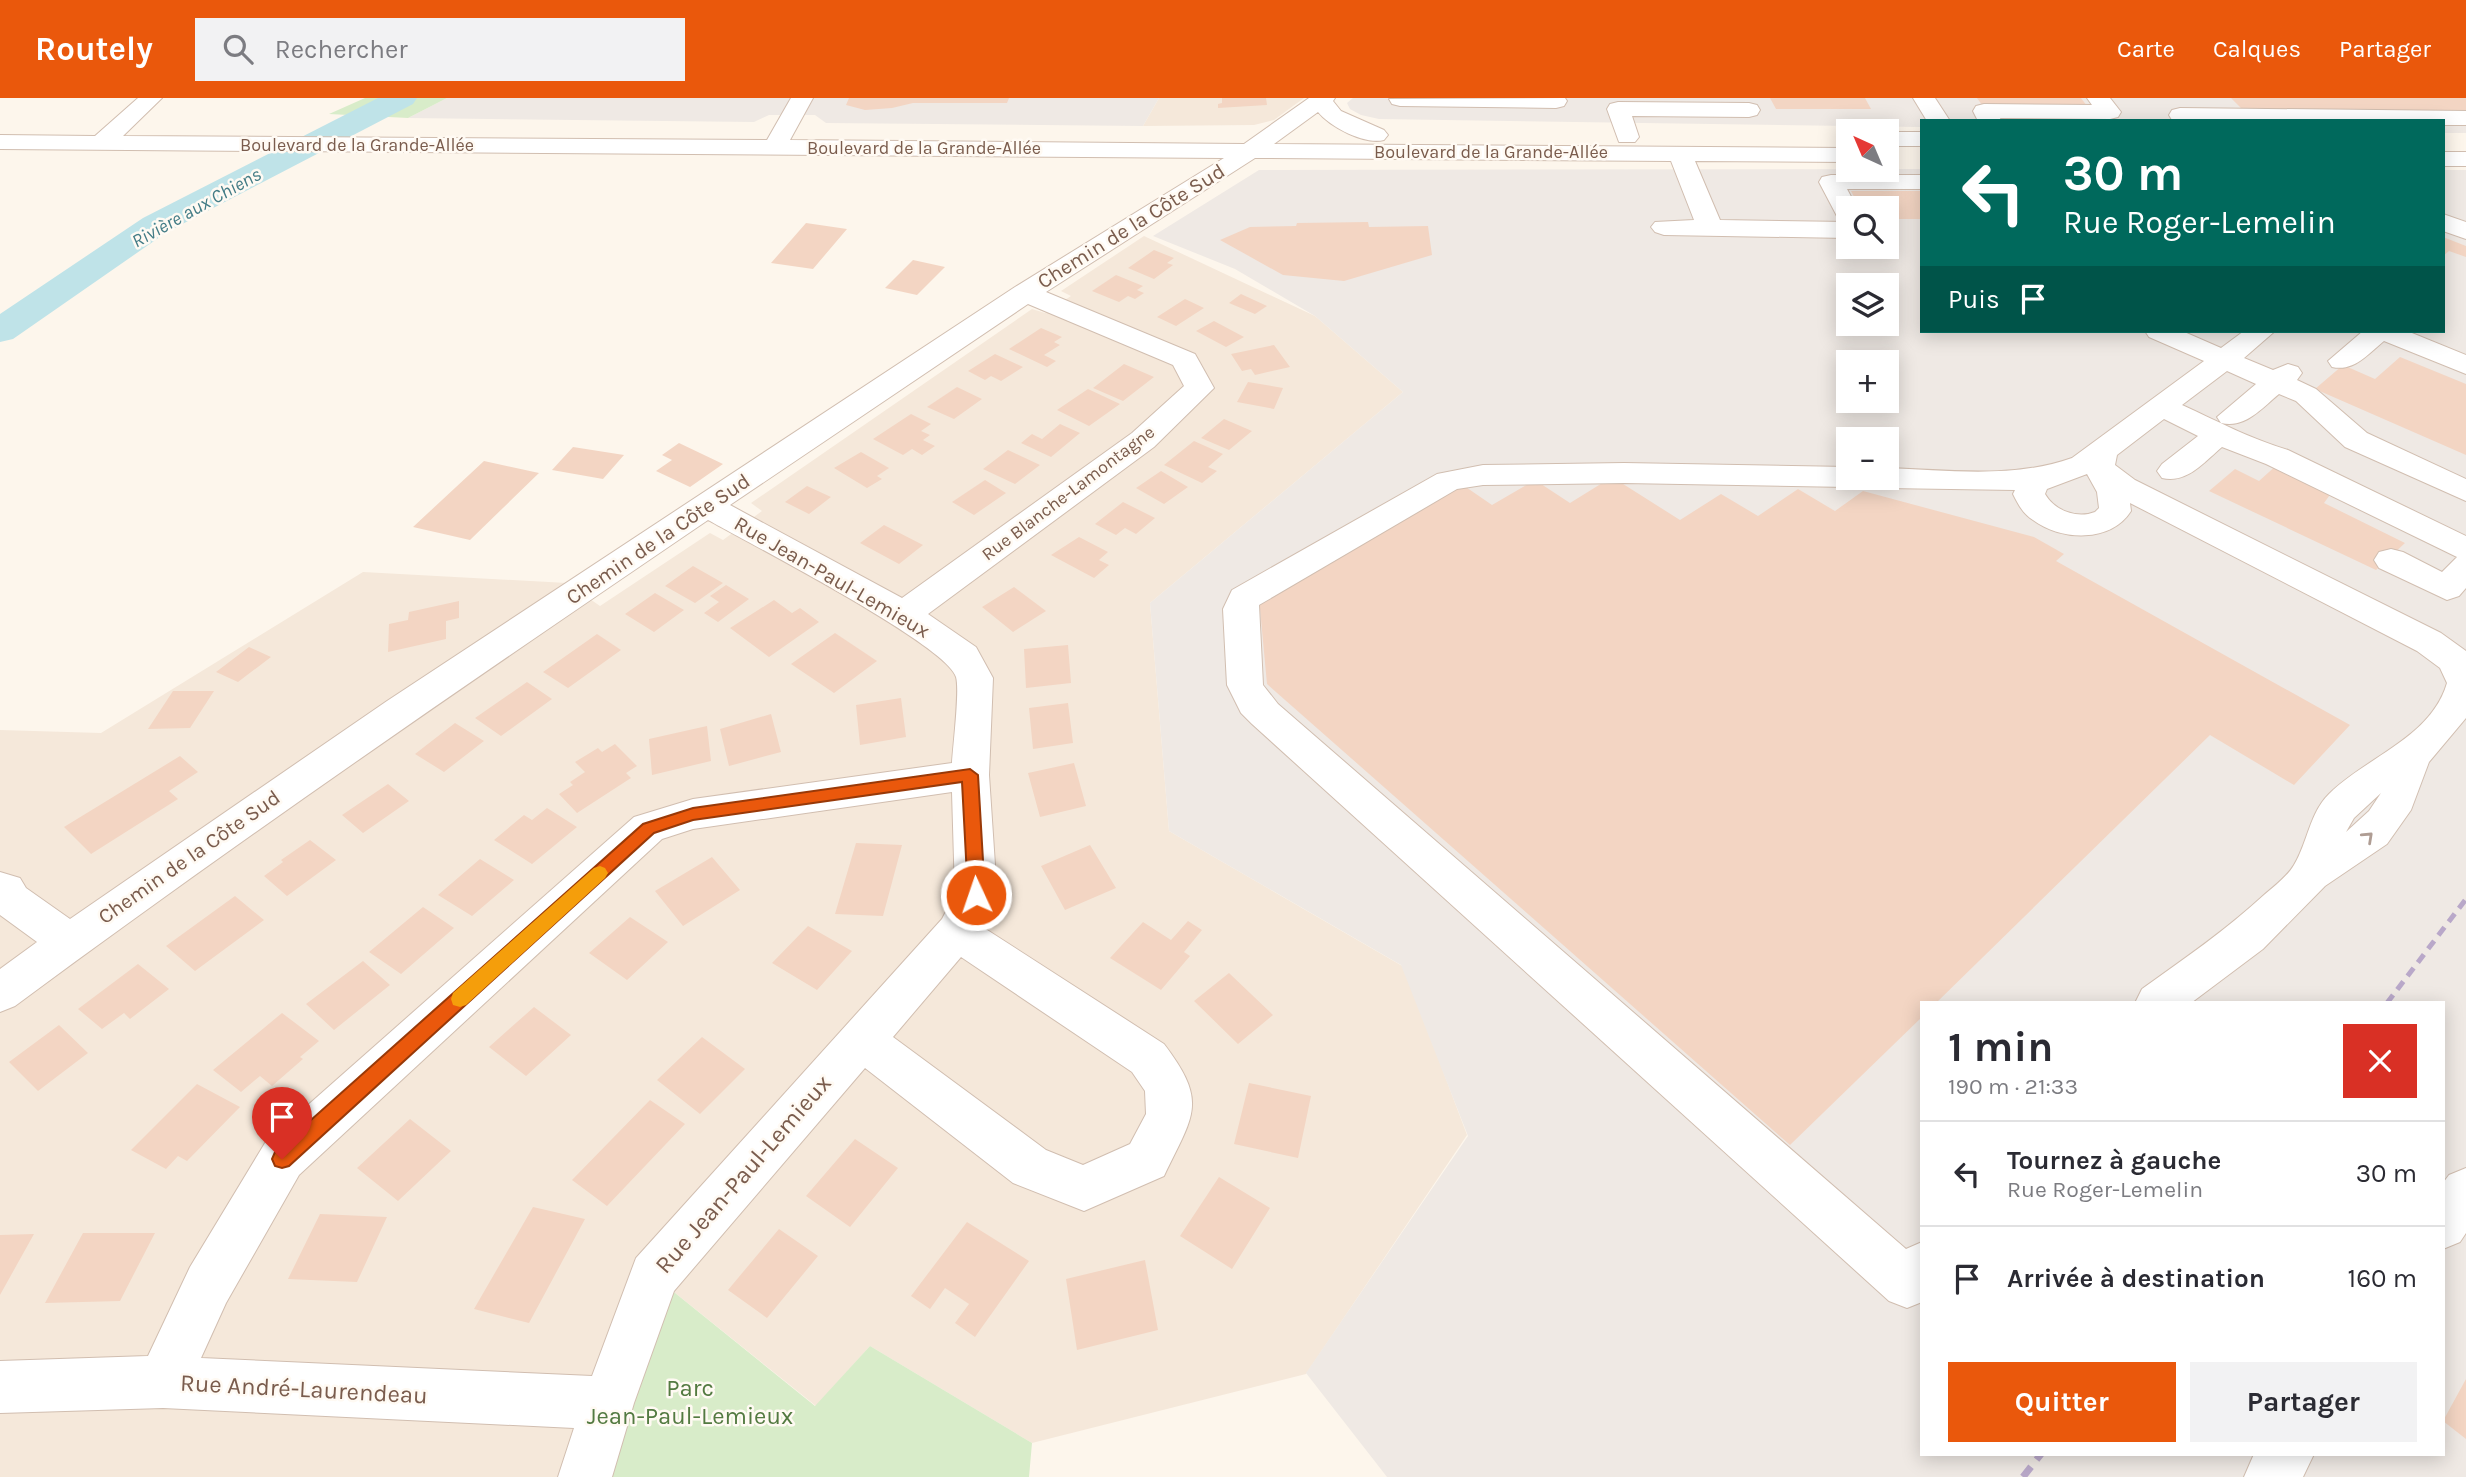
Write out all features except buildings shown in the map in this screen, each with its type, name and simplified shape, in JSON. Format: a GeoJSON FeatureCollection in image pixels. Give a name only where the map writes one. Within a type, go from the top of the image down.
{"type":"FeatureCollection","features":[{"type":"Feature","properties":{"kind":"street"},"geometry":{"type":"LineString","coordinates":[[110,136],[151,98]]}},
{"type":"Feature","properties":{"kind":"street"},"geometry":{"type":"LineString","coordinates":[[779,139],[802,98]]}},
{"type":"Feature","properties":{"kind":"street"},"geometry":{"type":"LineString","coordinates":[[1924,98],[1938,119]]}},
{"type":"Feature","properties":{"kind":"street"},"geometry":{"type":"LineString","coordinates":[[1982,110],[2110,112],[2098,98]]}},
{"type":"Feature","properties":{"kind":"street"},"geometry":{"type":"LineString","coordinates":[[2164,98],[2182,118],[2466,118]]}},
{"type":"Feature","properties":{"kind":"street"},"geometry":{"type":"LineString","coordinates":[[1323,99],[1333,116],[1376,135]]}},
{"type":"Feature","properties":{"kind":"street","name":"Chemin de la Côte Sud"},"geometry":{"type":"LineString","coordinates":[[0,993],[331,758],[1025,293],[1251,150],[1323,99]]}},
{"type":"Feature","properties":{"kind":"street"},"geometry":{"type":"LineString","coordinates":[[1400,99],[1555,99],[1563,125]]}},
{"type":"Feature","properties":{"kind":"street"},"geometry":{"type":"LineString","coordinates":[[1627,137],[1613,103],[1746,104],[1762,138]]}},
{"type":"Feature","properties":{"kind":"street","name":"Boulevard de la Grande-Allée"},"geometry":{"type":"LineString","coordinates":[[0,128],[295,144],[333,135],[779,139],[1273,135],[1836,138]]}},
{"type":"Feature","properties":{"kind":"street","name":"Boulevard de la Grande-Allée"},"geometry":{"type":"LineString","coordinates":[[0,142],[110,136],[333,135],[779,139],[1251,150],[1836,155]]}},
{"type":"Feature","properties":{"kind":"street"},"geometry":{"type":"LineString","coordinates":[[1899,139],[1920,139]]}},
{"type":"Feature","properties":{"kind":"street"},"geometry":{"type":"LineString","coordinates":[[2445,142],[2466,142]]}},
{"type":"Feature","properties":{"kind":"street"},"geometry":{"type":"LineString","coordinates":[[1680,154],[1710,228]]}},
{"type":"Feature","properties":{"kind":"street"},"geometry":{"type":"LineString","coordinates":[[1899,155],[1920,155]]}},
{"type":"Feature","properties":{"kind":"street"},"geometry":{"type":"LineString","coordinates":[[2445,159],[2466,159]]}},
{"type":"Feature","properties":{"kind":"street"},"geometry":{"type":"LineString","coordinates":[[1690,179],[1716,180]]}},
{"type":"Feature","properties":{"kind":"street"},"geometry":{"type":"LineString","coordinates":[[1805,181],[1920,182]]}},
{"type":"Feature","properties":{"kind":"street"},"geometry":{"type":"LineString","coordinates":[[1831,182],[1838,196]]}},
{"type":"Feature","properties":{"kind":"street"},"geometry":{"type":"LineString","coordinates":[[2445,215],[2466,216]]}},
{"type":"Feature","properties":{"kind":"street"},"geometry":{"type":"LineString","coordinates":[[2445,223],[2466,231]]}},
{"type":"Feature","properties":{"kind":"street"},"geometry":{"type":"LineString","coordinates":[[1664,228],[1836,230]]}},
{"type":"Feature","properties":{"kind":"street","name":"Rue Blanche-Lamontagne"},"geometry":{"type":"LineString","coordinates":[[904,614],[1143,440],[1199,388],[1185,360],[1025,293]]}},
{"type":"Feature","properties":{"kind":"street"},"geometry":{"type":"LineString","coordinates":[[2164,333],[2223,359],[2282,377],[2356,440],[2466,491]]}},
{"type":"Feature","properties":{"kind":"street"},"geometry":{"type":"LineString","coordinates":[[1899,478],[2026,479],[2083,467],[2101,459],[2160,406],[2258,333]]}},
{"type":"Feature","properties":{"kind":"street"},"geometry":{"type":"LineString","coordinates":[[2342,361],[2378,333]]}},
{"type":"Feature","properties":{"kind":"street"},"geometry":{"type":"LineString","coordinates":[[2386,333],[2466,365]]}},
{"type":"Feature","properties":{"kind":"street"},"geometry":{"type":"LineString","coordinates":[[2173,471],[2282,377]]}},
{"type":"Feature","properties":{"kind":"street"},"geometry":{"type":"LineString","coordinates":[[2160,406],[2225,425],[2252,449],[2277,457],[2466,549]]}},
{"type":"Feature","properties":{"kind":"street"},"geometry":{"type":"LineString","coordinates":[[2048,476],[2029,489],[2030,499],[2035,506],[2066,522],[2097,524],[2112,517],[2116,505],[2101,459]]}},
{"type":"Feature","properties":{"kind":"street"},"geometry":{"type":"LineString","coordinates":[[2101,459],[2124,487],[2411,632],[2454,660],[2462,674],[2463,692],[2443,722],[2413,755],[2393,809],[2369,839],[2311,874],[2256,929],[2160,1001]]}},
{"type":"Feature","properties":{"kind":"street"},"geometry":{"type":"LineString","coordinates":[[1836,477],[1624,473],[1483,475],[1448,481],[1244,598],[1240,609],[1245,685],[1254,703],[1265,713],[1907,1283],[1920,1269]]}},
{"type":"Feature","properties":{"kind":"street","name":"Rue Jean-Paul-Lemieux"},"geometry":{"type":"LineString","coordinates":[[585,1477],[608,1403],[654,1276],[957,932],[976,895],[970,775],[975,678],[963,656],[904,614],[707,506]]}},
{"type":"Feature","properties":{"kind":"street"},"geometry":{"type":"LineString","coordinates":[[2391,561],[2447,587],[2466,566]]}},
{"type":"Feature","properties":{"kind":"street"},"geometry":{"type":"LineString","coordinates":[[163,1382],[208,1285],[282,1159],[649,828],[693,814],[970,775]]}},
{"type":"Feature","properties":{"kind":"street"},"geometry":{"type":"LineString","coordinates":[[0,888],[6,890],[11,900],[69,942]]}},
{"type":"Feature","properties":{"kind":"street"},"geometry":{"type":"LineString","coordinates":[[861,1039],[1030,1167],[1084,1188],[1147,1160],[1170,1116],[1168,1085],[1148,1058],[957,932]]}},
{"type":"Feature","properties":{"kind":"street"},"geometry":{"type":"LineString","coordinates":[[2445,1222],[2466,1191]]}},
{"type":"Feature","properties":{"kind":"street","name":"Rue André-Laurendeau"},"geometry":{"type":"LineString","coordinates":[[0,1387],[163,1382],[608,1403]]}},
{"type":"Feature","properties":{"kind":"street"},"geometry":{"type":"LineString","coordinates":[[2271,1477],[2286,1456]]}},
{"type":"Feature","properties":{"kind":"shaded area"},"geometry":{"type":"Polygon","coordinates":[[[447,98],[1159,98],[1143,126],[826,123],[815,115],[769,115],[754,122],[408,118],[447,98]]]}},
{"type":"Feature","properties":{"kind":"shaded area"},"geometry":{"type":"Polygon","coordinates":[[[1159,98],[1304,98],[1274,120],[1254,125],[1143,126],[1159,98]]]}},
{"type":"Feature","properties":{"kind":"shaded area"},"geometry":{"type":"Polygon","coordinates":[[[1353,98],[2466,98],[2466,133],[2445,133],[2445,119],[1920,119],[1920,127],[1899,127],[1899,119],[1836,119],[1836,126],[1379,119],[1350,109],[1347,103],[1353,98]]]}},
{"type":"Feature","properties":{"kind":"shaded area"},"geometry":{"type":"Polygon","coordinates":[[[1836,169],[1836,182],[1899,182],[1899,169],[1920,169],[1920,333],[2445,333],[2445,170],[2466,170],[2466,1477],[1387,1477],[1306,1373],[1468,1136],[1401,965],[1169,831],[1150,603],[1403,392],[1315,316],[1235,269],[1153,236],[1259,170],[1836,169]]]}},
{"type":"Feature","properties":{"kind":"shaded area"},"geometry":{"type":"Polygon","coordinates":[[[1144,236],[1315,316],[1403,392],[1150,603],[1169,831],[1404,967],[1467,1135],[1306,1374],[1032,1443],[870,1346],[816,1406],[654,1276],[585,1477],[0,1477],[0,730],[101,733],[363,572],[567,583],[600,606],[710,533],[723,540],[762,511],[751,503],[1032,309],[1045,313],[1071,296],[1061,291],[1144,236]]]}},
{"type":"Feature","properties":{"kind":"green space"},"geometry":{"type":"Polygon","coordinates":[[[365,98],[447,98],[408,118],[329,114],[365,98]]]}},
{"type":"Feature","properties":{"kind":"green space","name":"Parc Jean-Paul-Lemieux"},"geometry":{"type":"Polygon","coordinates":[[[654,1276],[815,1406],[870,1346],[1032,1443],[1029,1477],[584,1477],[654,1276]]]}},
{"type":"Feature","properties":{"kind":"waterway","name":"Rivière aux Chiens"},"geometry":{"type":"LineString","coordinates":[[0,331],[155,225],[402,98]]}},
{"type":"Feature","properties":{"kind":"railway"},"geometry":{"type":"LineString","coordinates":[[2389,1001],[2466,899]]}},
{"type":"Feature","properties":{"kind":"railway"},"geometry":{"type":"LineString","coordinates":[[2023,1477],[2039,1456]]}},
{"type":"Feature","properties":{"kind":"slow traffic"},"geometry":{"type":"LineString","coordinates":[[460,999],[600,873]]}},
{"type":"Feature","properties":{"kind":"route"},"geometry":{"type":"LineString","coordinates":[[282,1159],[649,828],[693,814],[970,775],[976,895]]}}]}
